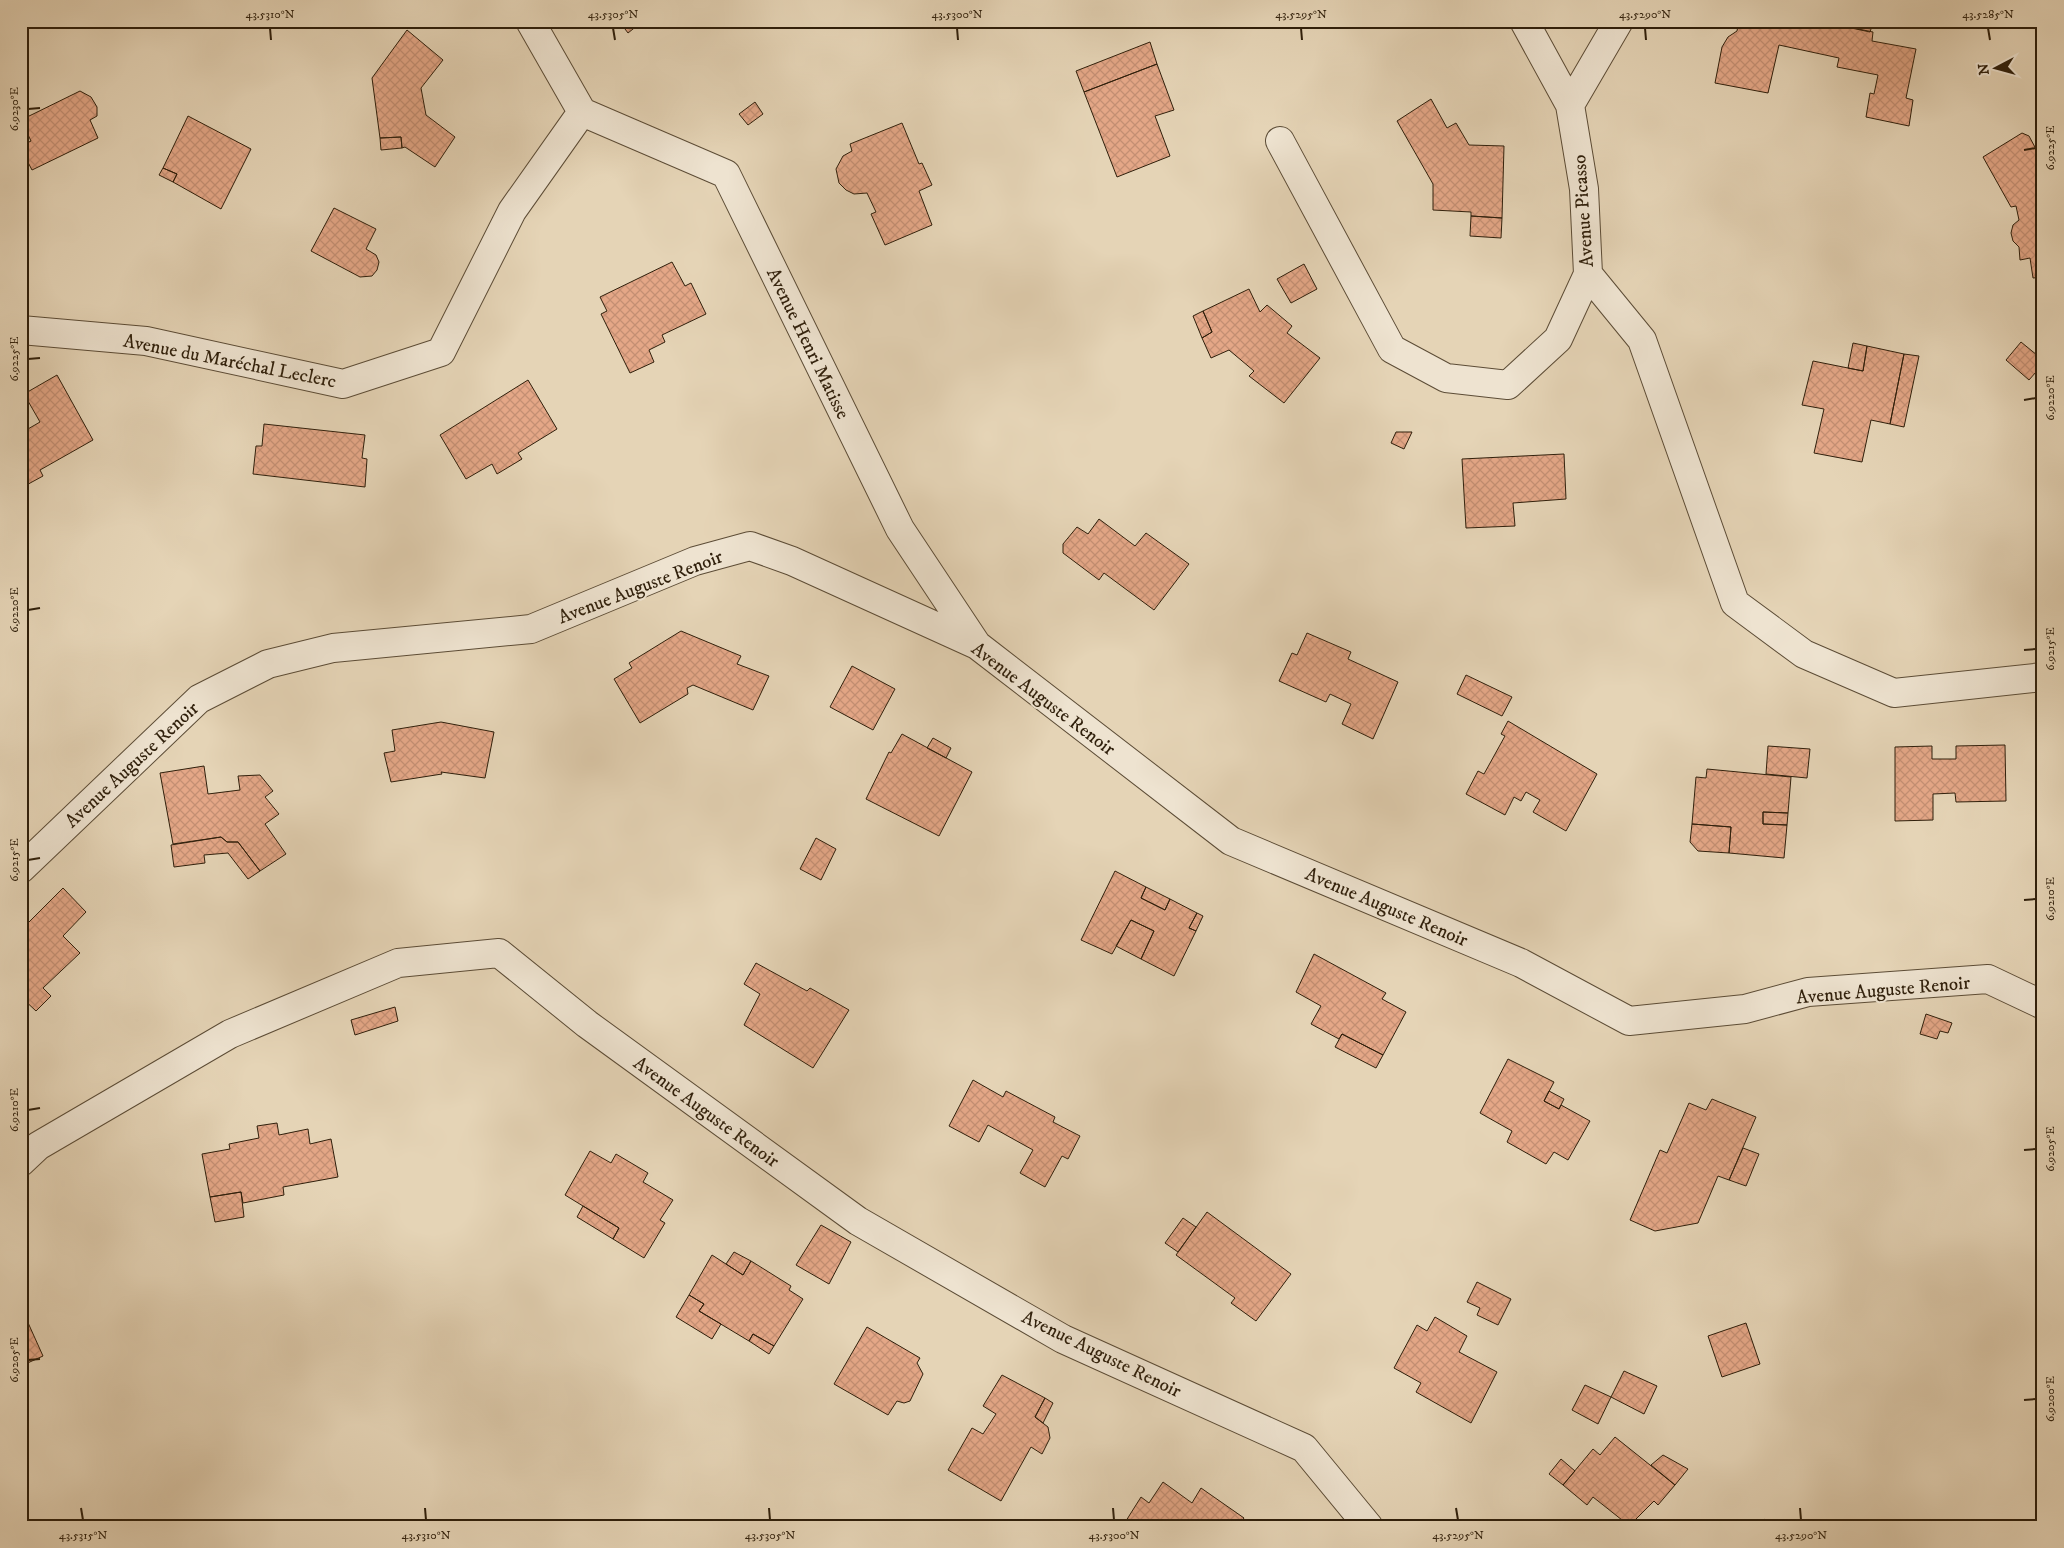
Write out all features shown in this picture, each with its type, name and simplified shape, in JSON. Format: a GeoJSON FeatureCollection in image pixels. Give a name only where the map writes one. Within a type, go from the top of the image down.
{"type":"FeatureCollection","features":[{"type":"Feature","properties":{"kind":"street"},"geometry":{"type":"LineString","coordinates":[[530,21],[582,112]]}},
{"type":"Feature","properties":{"kind":"street","name":"Avenue Picasso"},"geometry":{"type":"LineString","coordinates":[[1280,141],[1392,349],[1446,378],[1508,385],[1558,339],[1588,274],[1584,189],[1570,105],[1524,21]]}},
{"type":"Feature","properties":{"kind":"street"},"geometry":{"type":"LineString","coordinates":[[1570,105],[1619,21]]}},
{"type":"Feature","properties":{"kind":"street","name":"Avenue du Maréchal Leclerc"},"geometry":{"type":"LineString","coordinates":[[21,330],[146,340],[343,384],[441,352],[512,210],[582,112]]}},
{"type":"Feature","properties":{"kind":"street","name":"Avenue Henri Matisse"},"geometry":{"type":"LineString","coordinates":[[582,112],[726,174],[900,529],[977,645]]}},
{"type":"Feature","properties":{"kind":"street"},"geometry":{"type":"LineString","coordinates":[[1588,274],[1642,340],[1735,603],[1804,654],[1894,693],[2043,677]]}},
{"type":"Feature","properties":{"kind":"street","name":"Avenue Auguste Renoir"},"geometry":{"type":"LineString","coordinates":[[21,869],[198,699],[268,664],[333,648],[531,629],[695,561],[750,546],[792,561],[977,645],[1231,841],[1521,963],[1629,1022],[1745,1009],[1808,992],[1988,979],[2043,1005]]}},
{"type":"Feature","properties":{"kind":"street","name":"Avenue Auguste Renoir"},"geometry":{"type":"LineString","coordinates":[[21,1162],[38,1146],[230,1034],[398,963],[499,953],[587,1024],[858,1220],[1063,1338],[1304,1448],[1369,1527]]}},
{"type":"Feature","properties":{"kind":"building"},"geometry":{"type":"Polygon","coordinates":[[[619,21],[643,21],[628,33],[619,21]]]}},
{"type":"Feature","properties":{"kind":"building"},"geometry":{"type":"Polygon","coordinates":[[[1739,21],[1819,21],[1873,32],[1872,41],[1916,49],[1906,98],[1913,100],[1909,126],[1866,117],[1870,93],[1874,94],[1878,75],[1837,67],[1839,58],[1779,45],[1768,93],[1715,83],[1722,47],[1728,37],[1737,31],[1739,21]]]}},
{"type":"Feature","properties":{"kind":"building"},"geometry":{"type":"Polygon","coordinates":[[[1819,21],[1871,21],[1872,26],[1870,32],[1819,21]]]}},
{"type":"Feature","properties":{"kind":"building"},"geometry":{"type":"Polygon","coordinates":[[[407,30],[443,60],[421,88],[426,115],[455,137],[435,167],[405,147],[402,148],[401,137],[380,138],[372,78],[407,30]]]}},
{"type":"Feature","properties":{"kind":"building"},"geometry":{"type":"Polygon","coordinates":[[[1150,42],[1157,64],[1084,92],[1076,71],[1150,42]]]}},
{"type":"Feature","properties":{"kind":"building"},"geometry":{"type":"Polygon","coordinates":[[[1157,64],[1174,110],[1155,116],[1170,156],[1117,177],[1084,92],[1157,64]]]}},
{"type":"Feature","properties":{"kind":"building"},"geometry":{"type":"Polygon","coordinates":[[[80,91],[91,97],[97,107],[97,116],[90,120],[98,138],[32,170],[21,149],[21,146],[31,141],[21,120],[80,91]]]}},
{"type":"Feature","properties":{"kind":"building"},"geometry":{"type":"Polygon","coordinates":[[[1431,99],[1447,128],[1456,123],[1469,145],[1504,146],[1502,218],[1471,216],[1471,212],[1433,210],[1433,184],[1397,121],[1431,99]]]}},
{"type":"Feature","properties":{"kind":"building"},"geometry":{"type":"Polygon","coordinates":[[[755,102],[763,114],[748,125],[739,114],[755,102]]]}},
{"type":"Feature","properties":{"kind":"building"},"geometry":{"type":"Polygon","coordinates":[[[188,116],[251,149],[221,209],[173,182],[177,174],[163,168],[188,116]]]}},
{"type":"Feature","properties":{"kind":"building"},"geometry":{"type":"Polygon","coordinates":[[[902,123],[919,164],[922,163],[932,185],[919,191],[932,225],[885,245],[871,214],[876,212],[867,193],[854,194],[846,190],[839,183],[836,169],[843,156],[852,151],[850,144],[902,123]]]}},
{"type":"Feature","properties":{"kind":"building"},"geometry":{"type":"Polygon","coordinates":[[[2022,133],[2029,136],[2043,162],[2043,277],[2033,278],[2030,258],[2020,260],[2019,247],[2013,241],[2011,233],[2013,225],[2019,220],[2016,206],[2011,207],[1983,157],[2022,133]]]}},
{"type":"Feature","properties":{"kind":"building"},"geometry":{"type":"Polygon","coordinates":[[[401,137],[402,148],[381,150],[380,138],[401,137]]]}},
{"type":"Feature","properties":{"kind":"building"},"geometry":{"type":"Polygon","coordinates":[[[163,168],[177,174],[173,182],[159,175],[163,168]]]}},
{"type":"Feature","properties":{"kind":"building"},"geometry":{"type":"Polygon","coordinates":[[[334,208],[376,229],[366,249],[376,255],[379,262],[377,270],[372,276],[360,277],[311,251],[334,208]]]}},
{"type":"Feature","properties":{"kind":"building"},"geometry":{"type":"Polygon","coordinates":[[[1471,216],[1502,218],[1501,238],[1470,236],[1471,216]]]}},
{"type":"Feature","properties":{"kind":"building"},"geometry":{"type":"Polygon","coordinates":[[[672,262],[685,286],[691,283],[706,314],[662,335],[665,342],[649,350],[654,362],[630,373],[601,314],[607,311],[600,297],[672,262]]]}},
{"type":"Feature","properties":{"kind":"building"},"geometry":{"type":"Polygon","coordinates":[[[1304,264],[1317,289],[1291,303],[1277,279],[1304,264]]]}},
{"type":"Feature","properties":{"kind":"building"},"geometry":{"type":"Polygon","coordinates":[[[1249,289],[1260,312],[1267,305],[1292,326],[1287,333],[1320,358],[1284,403],[1249,376],[1254,371],[1229,350],[1211,358],[1202,338],[1212,332],[1203,311],[1249,289]]]}},
{"type":"Feature","properties":{"kind":"building"},"geometry":{"type":"Polygon","coordinates":[[[1203,311],[1212,332],[1202,338],[1193,316],[1203,311]]]}},
{"type":"Feature","properties":{"kind":"building"},"geometry":{"type":"Polygon","coordinates":[[[2021,342],[2043,360],[2043,364],[2029,380],[2006,360],[2021,342]]]}},
{"type":"Feature","properties":{"kind":"building"},"geometry":{"type":"Polygon","coordinates":[[[1853,343],[1867,346],[1863,371],[1848,368],[1853,343]]]}},
{"type":"Feature","properties":{"kind":"building"},"geometry":{"type":"Polygon","coordinates":[[[1867,346],[1904,354],[1890,424],[1871,420],[1862,462],[1814,453],[1824,409],[1802,405],[1813,361],[1863,371],[1867,346]]]}},
{"type":"Feature","properties":{"kind":"building"},"geometry":{"type":"Polygon","coordinates":[[[1904,354],[1919,356],[1904,427],[1890,424],[1904,354]]]}},
{"type":"Feature","properties":{"kind":"building"},"geometry":{"type":"Polygon","coordinates":[[[57,375],[93,440],[40,470],[43,476],[21,488],[21,433],[40,422],[24,394],[57,375]]]}},
{"type":"Feature","properties":{"kind":"building"},"geometry":{"type":"Polygon","coordinates":[[[528,380],[557,429],[518,453],[522,459],[497,474],[492,464],[466,479],[440,435],[528,380]]]}},
{"type":"Feature","properties":{"kind":"building"},"geometry":{"type":"Polygon","coordinates":[[[264,424],[365,435],[362,458],[367,459],[365,487],[253,474],[256,446],[262,446],[264,424]]]}},
{"type":"Feature","properties":{"kind":"building"},"geometry":{"type":"Polygon","coordinates":[[[1396,432],[1412,432],[1404,449],[1391,443],[1396,432]]]}},
{"type":"Feature","properties":{"kind":"building"},"geometry":{"type":"Polygon","coordinates":[[[1564,454],[1566,499],[1513,503],[1515,526],[1466,528],[1462,459],[1564,454]]]}},
{"type":"Feature","properties":{"kind":"building"},"geometry":{"type":"Polygon","coordinates":[[[1099,519],[1135,546],[1146,533],[1189,564],[1154,610],[1104,573],[1099,580],[1063,553],[1063,544],[1077,527],[1088,534],[1099,519]]]}},
{"type":"Feature","properties":{"kind":"building"},"geometry":{"type":"Polygon","coordinates":[[[681,631],[741,656],[737,664],[769,676],[753,710],[693,685],[687,688],[688,694],[640,723],[614,679],[632,668],[629,663],[681,631]]]}},
{"type":"Feature","properties":{"kind":"building"},"geometry":{"type":"Polygon","coordinates":[[[1307,633],[1351,652],[1348,659],[1398,682],[1373,739],[1342,724],[1351,704],[1330,694],[1326,702],[1279,681],[1292,653],[1297,655],[1307,633]]]}},
{"type":"Feature","properties":{"kind":"building"},"geometry":{"type":"Polygon","coordinates":[[[852,666],[895,689],[873,730],[830,707],[852,666]]]}},
{"type":"Feature","properties":{"kind":"building"},"geometry":{"type":"Polygon","coordinates":[[[1466,675],[1512,697],[1502,716],[1457,694],[1466,675]]]}},
{"type":"Feature","properties":{"kind":"building"},"geometry":{"type":"Polygon","coordinates":[[[1508,721],[1597,774],[1566,831],[1533,812],[1540,800],[1526,792],[1521,801],[1514,797],[1505,815],[1466,794],[1478,771],[1484,774],[1505,736],[1501,734],[1508,721]]]}},
{"type":"Feature","properties":{"kind":"building"},"geometry":{"type":"Polygon","coordinates":[[[441,722],[494,732],[485,778],[441,772],[442,774],[391,782],[384,753],[395,751],[392,730],[441,722]]]}},
{"type":"Feature","properties":{"kind":"building"},"geometry":{"type":"Polygon","coordinates":[[[902,734],[972,772],[939,836],[866,799],[889,752],[891,753],[902,734]]]}},
{"type":"Feature","properties":{"kind":"building"},"geometry":{"type":"Polygon","coordinates":[[[933,738],[951,748],[946,758],[927,748],[933,738]]]}},
{"type":"Feature","properties":{"kind":"building"},"geometry":{"type":"Polygon","coordinates":[[[2005,745],[2006,801],[1956,802],[1955,793],[1933,794],[1933,820],[1895,821],[1895,747],[1932,746],[1932,759],[1956,759],[1956,746],[2005,745]]]}},
{"type":"Feature","properties":{"kind":"building"},"geometry":{"type":"Polygon","coordinates":[[[1768,746],[1810,749],[1807,778],[1766,774],[1768,746]]]}},
{"type":"Feature","properties":{"kind":"building"},"geometry":{"type":"Polygon","coordinates":[[[204,766],[208,794],[240,790],[238,776],[260,775],[273,791],[265,797],[279,814],[265,824],[286,854],[260,871],[238,842],[227,842],[221,837],[173,844],[160,773],[204,766]]]}},
{"type":"Feature","properties":{"kind":"building"},"geometry":{"type":"Polygon","coordinates":[[[1707,769],[1791,777],[1788,813],[1763,812],[1763,824],[1787,825],[1784,858],[1729,853],[1731,827],[1692,824],[1696,777],[1706,778],[1707,769]]]}},
{"type":"Feature","properties":{"kind":"building"},"geometry":{"type":"Polygon","coordinates":[[[1763,812],[1788,813],[1787,825],[1763,824],[1763,812]]]}},
{"type":"Feature","properties":{"kind":"building"},"geometry":{"type":"Polygon","coordinates":[[[1692,824],[1731,827],[1729,853],[1698,851],[1690,842],[1692,824]]]}},
{"type":"Feature","properties":{"kind":"building"},"geometry":{"type":"Polygon","coordinates":[[[221,837],[227,842],[238,842],[260,871],[248,879],[228,853],[204,855],[205,863],[174,867],[171,845],[221,837]]]}},
{"type":"Feature","properties":{"kind":"building"},"geometry":{"type":"Polygon","coordinates":[[[816,838],[836,849],[821,880],[800,869],[816,838]]]}},
{"type":"Feature","properties":{"kind":"building"},"geometry":{"type":"Polygon","coordinates":[[[1115,871],[1146,887],[1141,898],[1165,910],[1170,899],[1197,913],[1189,928],[1196,931],[1174,976],[1141,959],[1154,931],[1131,920],[1112,954],[1081,940],[1115,871]]]}},
{"type":"Feature","properties":{"kind":"building"},"geometry":{"type":"Polygon","coordinates":[[[1146,887],[1170,899],[1165,910],[1141,898],[1146,887]]]}},
{"type":"Feature","properties":{"kind":"building"},"geometry":{"type":"Polygon","coordinates":[[[63,888],[86,912],[63,936],[80,953],[43,988],[51,996],[36,1011],[21,997],[21,930],[63,888]]]}},
{"type":"Feature","properties":{"kind":"building"},"geometry":{"type":"Polygon","coordinates":[[[1197,913],[1203,916],[1196,931],[1189,928],[1197,913]]]}},
{"type":"Feature","properties":{"kind":"building"},"geometry":{"type":"Polygon","coordinates":[[[1131,920],[1154,931],[1141,959],[1116,946],[1131,920]]]}},
{"type":"Feature","properties":{"kind":"building"},"geometry":{"type":"Polygon","coordinates":[[[1314,954],[1386,993],[1382,999],[1406,1012],[1383,1055],[1342,1034],[1339,1039],[1311,1024],[1321,1006],[1296,992],[1314,954]]]}},
{"type":"Feature","properties":{"kind":"building"},"geometry":{"type":"Polygon","coordinates":[[[756,963],[807,991],[810,988],[849,1010],[813,1068],[744,1025],[760,994],[744,984],[756,963]]]}},
{"type":"Feature","properties":{"kind":"building"},"geometry":{"type":"Polygon","coordinates":[[[395,1007],[398,1021],[355,1035],[351,1020],[395,1007]]]}},
{"type":"Feature","properties":{"kind":"building"},"geometry":{"type":"Polygon","coordinates":[[[1926,1014],[1952,1023],[1948,1033],[1940,1031],[1937,1039],[1920,1034],[1926,1014]]]}},
{"type":"Feature","properties":{"kind":"building"},"geometry":{"type":"Polygon","coordinates":[[[1342,1034],[1383,1055],[1376,1068],[1335,1047],[1342,1034]]]}},
{"type":"Feature","properties":{"kind":"building"},"geometry":{"type":"Polygon","coordinates":[[[1508,1059],[1554,1082],[1544,1101],[1559,1109],[1561,1105],[1590,1121],[1568,1160],[1554,1152],[1546,1164],[1507,1142],[1512,1131],[1480,1113],[1508,1059]]]}},
{"type":"Feature","properties":{"kind":"building"},"geometry":{"type":"Polygon","coordinates":[[[973,1080],[1003,1097],[1006,1091],[1055,1117],[1053,1122],[1080,1136],[1068,1159],[1062,1156],[1045,1187],[1020,1173],[1033,1150],[988,1125],[979,1142],[949,1126],[973,1080]]]}},
{"type":"Feature","properties":{"kind":"building"},"geometry":{"type":"Polygon","coordinates":[[[1549,1091],[1564,1099],[1559,1109],[1544,1101],[1549,1091]]]}},
{"type":"Feature","properties":{"kind":"building"},"geometry":{"type":"Polygon","coordinates":[[[1712,1099],[1756,1117],[1729,1180],[1718,1176],[1698,1223],[1655,1231],[1630,1220],[1660,1150],[1667,1153],[1689,1103],[1706,1110],[1712,1099]]]}},
{"type":"Feature","properties":{"kind":"building"},"geometry":{"type":"Polygon","coordinates":[[[277,1123],[279,1135],[308,1129],[310,1144],[331,1139],[338,1177],[283,1187],[284,1195],[243,1203],[241,1192],[210,1197],[202,1154],[230,1149],[229,1144],[259,1138],[257,1126],[277,1123]]]}},
{"type":"Feature","properties":{"kind":"building"},"geometry":{"type":"Polygon","coordinates":[[[1743,1148],[1759,1154],[1746,1186],[1729,1180],[1743,1148]]]}},
{"type":"Feature","properties":{"kind":"building"},"geometry":{"type":"Polygon","coordinates":[[[590,1151],[611,1163],[616,1154],[648,1173],[643,1182],[673,1200],[660,1220],[665,1223],[644,1258],[613,1239],[619,1228],[565,1195],[590,1151]]]}},
{"type":"Feature","properties":{"kind":"building"},"geometry":{"type":"Polygon","coordinates":[[[241,1192],[244,1217],[215,1222],[210,1197],[241,1192]]]}},
{"type":"Feature","properties":{"kind":"building"},"geometry":{"type":"Polygon","coordinates":[[[583,1206],[619,1228],[613,1239],[577,1217],[583,1206]]]}},
{"type":"Feature","properties":{"kind":"building"},"geometry":{"type":"Polygon","coordinates":[[[1207,1212],[1291,1274],[1256,1321],[1231,1303],[1235,1298],[1176,1255],[1207,1212]]]}},
{"type":"Feature","properties":{"kind":"building"},"geometry":{"type":"Polygon","coordinates":[[[1183,1218],[1196,1227],[1178,1252],[1165,1243],[1183,1218]]]}},
{"type":"Feature","properties":{"kind":"building"},"geometry":{"type":"Polygon","coordinates":[[[821,1225],[851,1242],[829,1284],[796,1265],[821,1225]]]}},
{"type":"Feature","properties":{"kind":"building"},"geometry":{"type":"Polygon","coordinates":[[[734,1252],[751,1261],[743,1275],[726,1264],[734,1252]]]}},
{"type":"Feature","properties":{"kind":"building"},"geometry":{"type":"Polygon","coordinates":[[[712,1255],[743,1275],[751,1261],[791,1286],[789,1290],[803,1299],[774,1346],[753,1334],[749,1341],[699,1311],[704,1304],[689,1295],[712,1255]]]}},
{"type":"Feature","properties":{"kind":"building"},"geometry":{"type":"Polygon","coordinates":[[[1477,1282],[1511,1299],[1498,1325],[1477,1315],[1480,1308],[1467,1302],[1477,1282]]]}},
{"type":"Feature","properties":{"kind":"building"},"geometry":{"type":"Polygon","coordinates":[[[689,1295],[704,1304],[699,1311],[721,1324],[712,1339],[676,1317],[689,1295]]]}},
{"type":"Feature","properties":{"kind":"building"},"geometry":{"type":"Polygon","coordinates":[[[25,1316],[43,1356],[21,1366],[21,1318],[25,1316]]]}},
{"type":"Feature","properties":{"kind":"building"},"geometry":{"type":"Polygon","coordinates":[[[1435,1317],[1467,1336],[1459,1352],[1497,1372],[1471,1423],[1416,1392],[1421,1383],[1394,1368],[1417,1325],[1427,1331],[1435,1317]]]}},
{"type":"Feature","properties":{"kind":"building"},"geometry":{"type":"Polygon","coordinates":[[[1746,1323],[1760,1364],[1722,1377],[1708,1336],[1746,1323]]]}},
{"type":"Feature","properties":{"kind":"building"},"geometry":{"type":"Polygon","coordinates":[[[867,1327],[920,1358],[917,1363],[923,1374],[910,1401],[904,1403],[897,1401],[888,1415],[834,1384],[867,1327]]]}},
{"type":"Feature","properties":{"kind":"building"},"geometry":{"type":"Polygon","coordinates":[[[753,1334],[774,1346],[769,1354],[749,1341],[753,1334]]]}},
{"type":"Feature","properties":{"kind":"building"},"geometry":{"type":"Polygon","coordinates":[[[1624,1371],[1657,1386],[1644,1414],[1611,1397],[1624,1371]]]}},
{"type":"Feature","properties":{"kind":"building"},"geometry":{"type":"Polygon","coordinates":[[[1002,1375],[1045,1398],[1035,1417],[1048,1427],[1050,1438],[1042,1454],[1031,1447],[1001,1501],[948,1470],[972,1428],[983,1434],[996,1414],[983,1406],[1002,1375]]]}},
{"type":"Feature","properties":{"kind":"building"},"geometry":{"type":"Polygon","coordinates":[[[1585,1385],[1611,1397],[1598,1424],[1572,1410],[1585,1385]]]}},
{"type":"Feature","properties":{"kind":"building"},"geometry":{"type":"Polygon","coordinates":[[[1045,1398],[1053,1403],[1043,1423],[1035,1417],[1045,1398]]]}},
{"type":"Feature","properties":{"kind":"building"},"geometry":{"type":"Polygon","coordinates":[[[1615,1437],[1675,1485],[1658,1505],[1654,1501],[1634,1521],[1622,1520],[1593,1497],[1587,1505],[1563,1485],[1593,1449],[1600,1455],[1615,1437]]]}},
{"type":"Feature","properties":{"kind":"building"},"geometry":{"type":"Polygon","coordinates":[[[1663,1455],[1688,1469],[1675,1485],[1651,1465],[1663,1455]]]}},
{"type":"Feature","properties":{"kind":"building"},"geometry":{"type":"Polygon","coordinates":[[[1561,1459],[1575,1471],[1563,1485],[1549,1474],[1561,1459]]]}},
{"type":"Feature","properties":{"kind":"building"},"geometry":{"type":"Polygon","coordinates":[[[1163,1482],[1192,1503],[1201,1488],[1244,1518],[1237,1527],[1128,1527],[1124,1524],[1141,1497],[1149,1503],[1163,1482]]]}},
{"type":"Feature","properties":{"kind":"building"},"geometry":{"type":"Polygon","coordinates":[[[1764,1519],[1773,1527],[1757,1527],[1764,1519]]]}}]}
